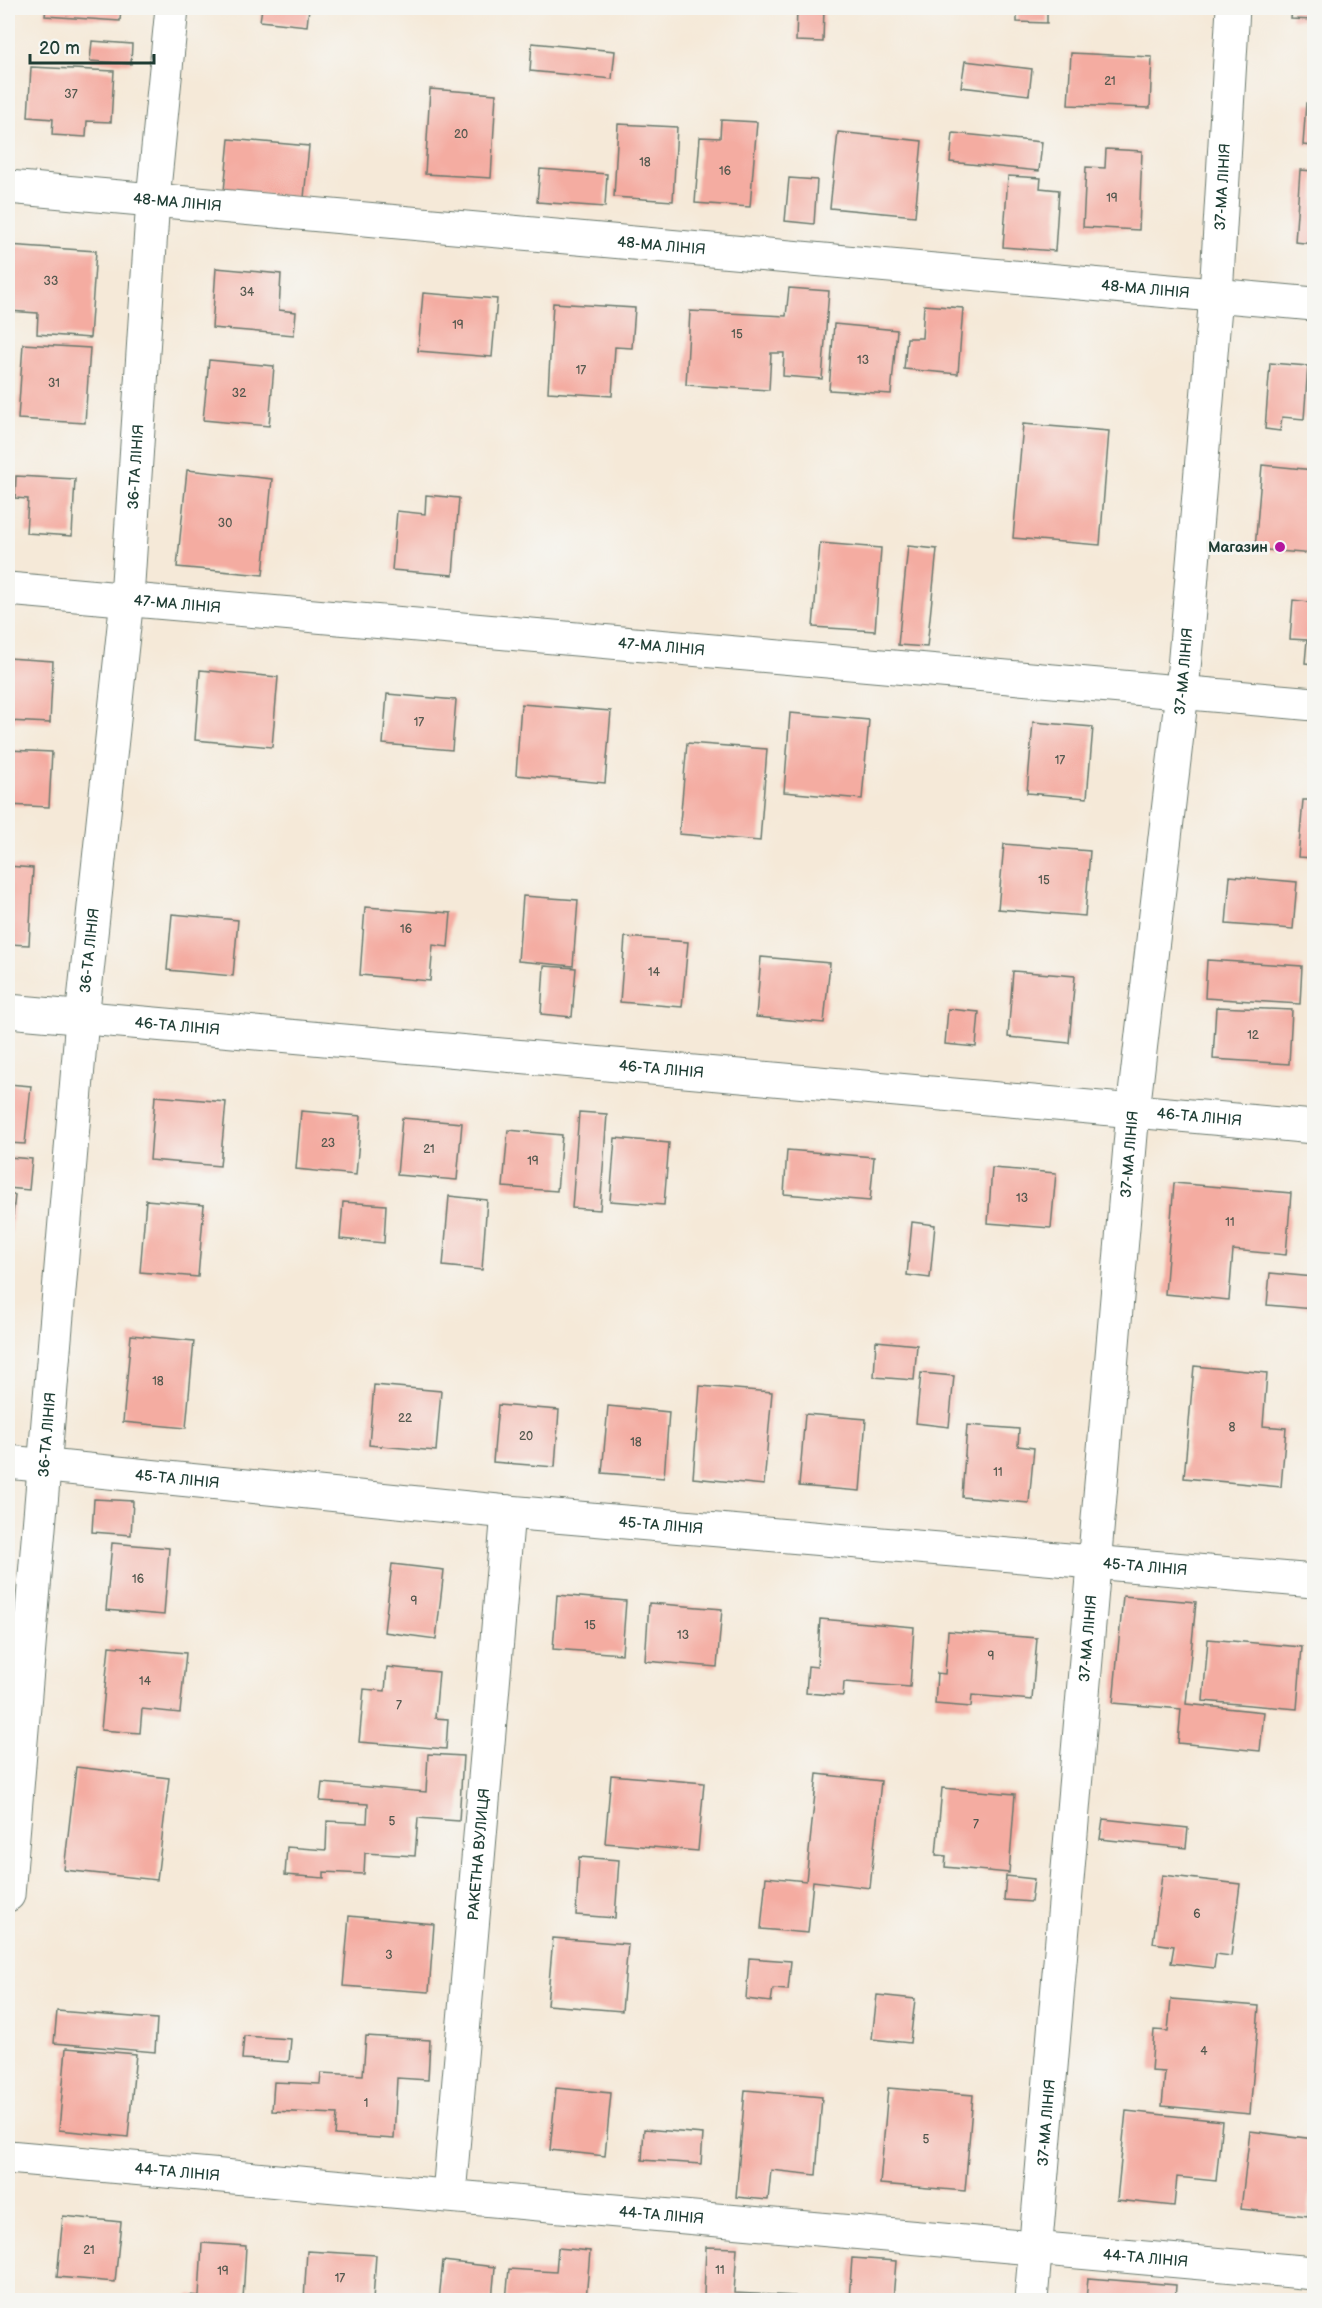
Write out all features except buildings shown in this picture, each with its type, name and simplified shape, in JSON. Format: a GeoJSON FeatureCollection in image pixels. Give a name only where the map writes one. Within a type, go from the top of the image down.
{"type":"FeatureCollection","features":[{"type":"Feature","properties":{"kind":"street","name":"36-ТА ЛІНІЯ"},"geometry":{"type":"LineString","coordinates":[[8,1895],[82,1019],[127,598],[153,199],[172,8]]}},
{"type":"Feature","properties":{"kind":"street","name":"37-МА ЛІНІЯ"},"geometry":{"type":"LineString","coordinates":[[1031,2301],[1133,1111],[1182,692],[1216,295],[1233,8]]}},
{"type":"Feature","properties":{"kind":"street","name":"48-МА ЛІНІЯ"},"geometry":{"type":"LineString","coordinates":[[8,187],[1314,304]]}},
{"type":"Feature","properties":{"kind":"street","name":"47-МА ЛІНІЯ"},"geometry":{"type":"LineString","coordinates":[[8,589],[1314,704]]}},
{"type":"Feature","properties":{"kind":"street","name":"46-ТА ЛІНІЯ"},"geometry":{"type":"LineString","coordinates":[[8,1011],[1314,1127]]}},
{"type":"Feature","properties":{"kind":"street","name":"45-ТА ЛІНІЯ"},"geometry":{"type":"LineString","coordinates":[[8,1462],[508,1512],[1314,1581]]}},
{"type":"Feature","properties":{"kind":"street","name":"РАКЕТНА ВУЛИЦЯ"},"geometry":{"type":"LineString","coordinates":[[449,2195],[508,1512]]}},
{"type":"Feature","properties":{"kind":"street","name":"44-ТА ЛІНІЯ"},"geometry":{"type":"LineString","coordinates":[[8,2157],[1314,2273]]}},
{"type":"Feature","properties":{"kind":"place","name":"Магазин"},"geometry":{"type":"Point","coordinates":[1280,547]}}]}
